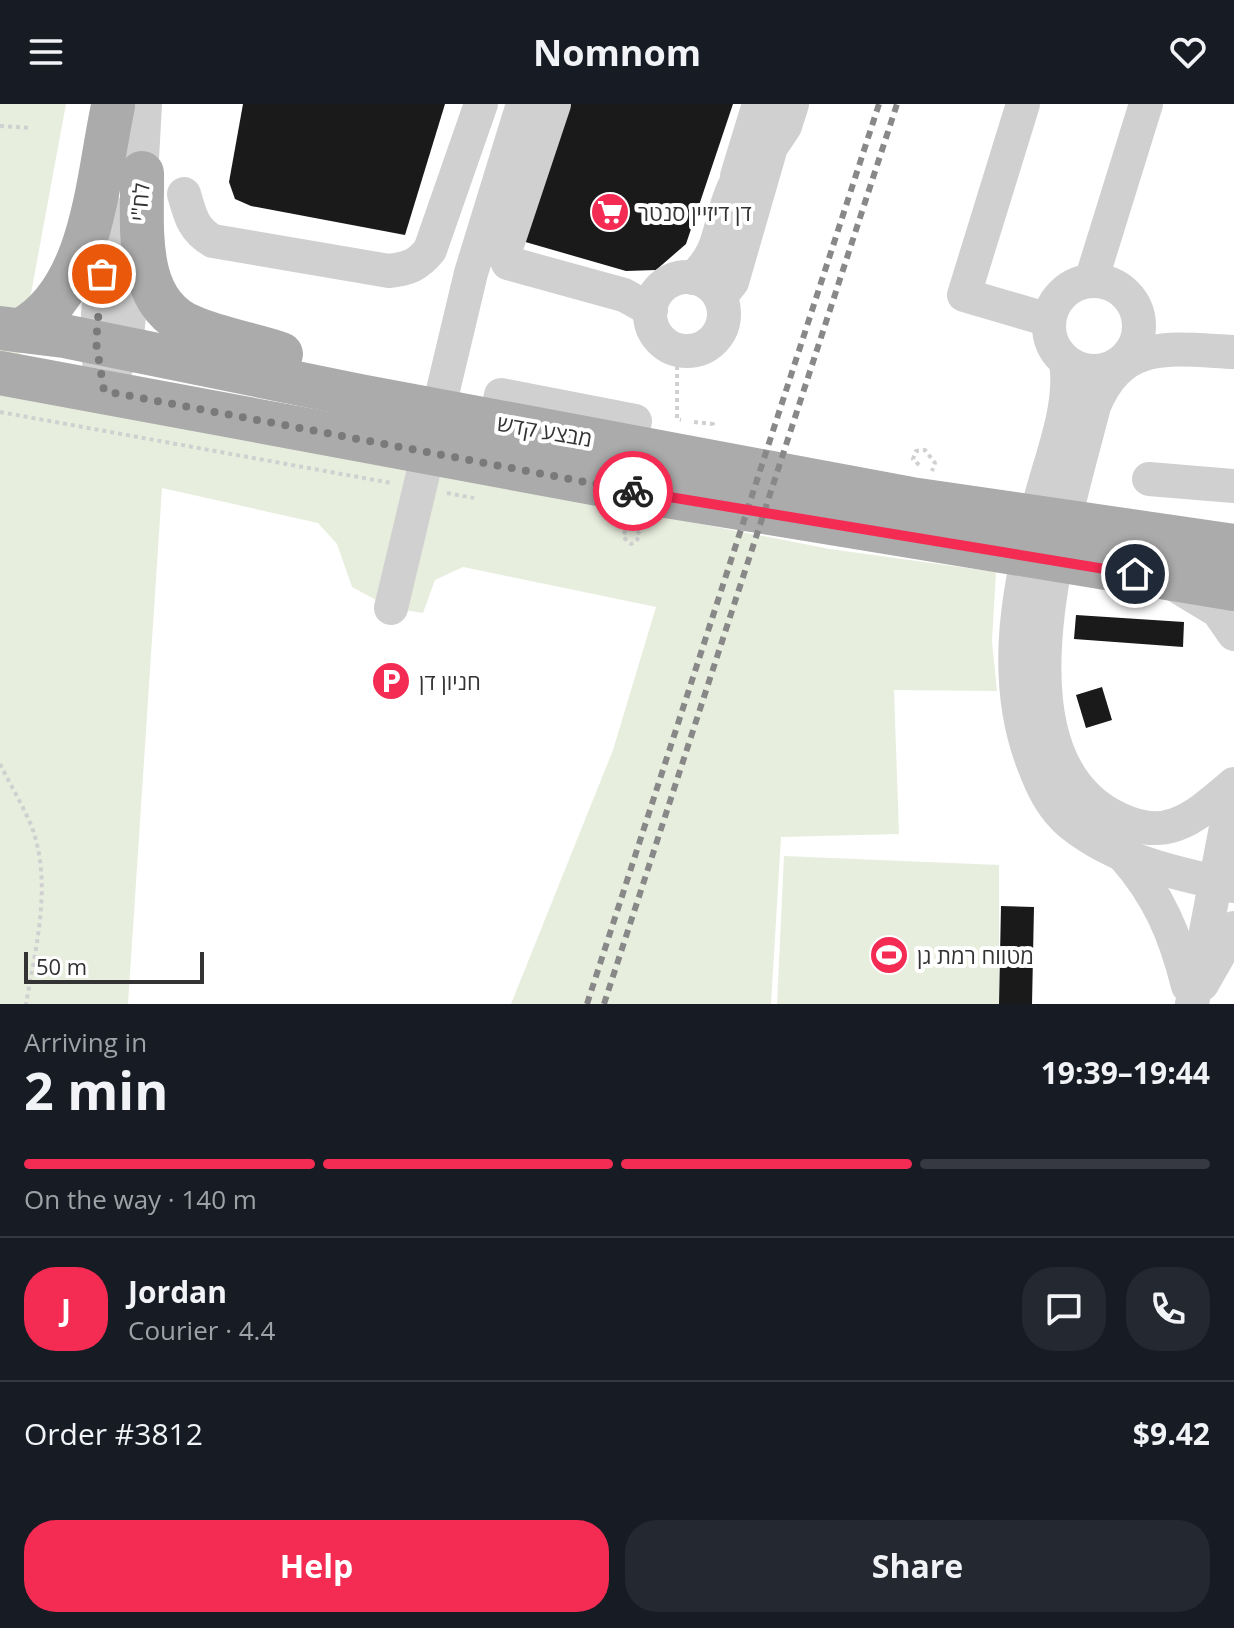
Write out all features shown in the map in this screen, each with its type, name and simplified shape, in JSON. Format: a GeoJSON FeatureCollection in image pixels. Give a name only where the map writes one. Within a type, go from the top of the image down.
{"type":"FeatureCollection","features":[{"type":"Feature","properties":{"kind":"main road"},"geometry":{"type":"LineString","coordinates":[[10,329],[39,320],[70,284],[81,258],[124,105]]}},
{"type":"Feature","properties":{"kind":"main road"},"geometry":{"type":"LineString","coordinates":[[142,173],[147,276],[165,309],[191,327],[309,366],[360,396]]}},
{"type":"Feature","properties":{"kind":"main road","name":"מבצע קדש"},"geometry":{"type":"LineString","coordinates":[[10,329],[111,345],[360,396],[911,499],[1234,546]]}},
{"type":"Feature","properties":{"kind":"main road","name":"מבצע קדש"},"geometry":{"type":"LineString","coordinates":[[0,373],[636,491],[1234,589]]}},
{"type":"Feature","properties":{"kind":"street"},"geometry":{"type":"LineString","coordinates":[[184,194],[191,221],[200,234],[213,241],[389,271],[405,269],[420,262],[430,250],[481,104]]}},
{"type":"Feature","properties":{"kind":"street"},"geometry":{"type":"LineString","coordinates":[[391,608],[471,273],[523,104]]}},
{"type":"Feature","properties":{"kind":"street"},"geometry":{"type":"LineString","coordinates":[[554,104],[504,254],[508,263],[624,295],[651,310]]}},
{"type":"Feature","properties":{"kind":"street"},"geometry":{"type":"LineString","coordinates":[[762,124],[785,126],[792,104]]}},
{"type":"Feature","properties":{"kind":"street"},"geometry":{"type":"LineString","coordinates":[[1023,104],[964,295],[1049,320]]}},
{"type":"Feature","properties":{"kind":"street"},"geometry":{"type":"LineString","coordinates":[[1091,281],[1146,104]]}},
{"type":"Feature","properties":{"kind":"street","name":"לח\"י"},"geometry":{"type":"LineString","coordinates":[[104,391],[142,173],[124,105]]}},
{"type":"Feature","properties":{"kind":"street","name":"לח\"י"},"geometry":{"type":"LineString","coordinates":[[111,345],[124,105]]}},
{"type":"Feature","properties":{"kind":"street"},"geometry":{"type":"LineString","coordinates":[[693,278],[713,288],[720,297],[724,322],[712,343],[689,352],[677,350],[660,339],[651,321],[651,310],[661,289],[670,282],[693,278],[712,260],[734,186],[752,163],[762,124]]}},
{"type":"Feature","properties":{"kind":"street"},"geometry":{"type":"LineString","coordinates":[[720,297],[732,282],[762,124]]}},
{"type":"Feature","properties":{"kind":"street"},"geometry":{"type":"LineString","coordinates":[[1091,281],[1116,286],[1157,329],[1234,351],[1149,351],[1094,372],[1066,362],[1052,343],[1049,320],[1052,308],[1067,289],[1091,281]]}},
{"type":"Feature","properties":{"kind":"street"},"geometry":{"type":"LineString","coordinates":[[1134,305],[1139,320],[1138,336],[1133,350],[1104,382],[1094,406],[1053,573],[1044,668],[1055,739],[1070,778],[1088,800],[1132,826],[1155,829],[1175,826],[1197,816],[1234,785]]}},
{"type":"Feature","properties":{"kind":"street"},"geometry":{"type":"LineString","coordinates":[[1066,362],[1066,397],[1024,568],[1018,611],[1014,669],[1026,748],[1045,793],[1069,822],[1123,855],[1167,871],[1225,884]]}},
{"type":"Feature","properties":{"kind":"street"},"geometry":{"type":"LineString","coordinates":[[438,419],[494,430]]}},
{"type":"Feature","properties":{"kind":"street"},"geometry":{"type":"LineString","coordinates":[[1149,479],[1234,486]]}},
{"type":"Feature","properties":{"kind":"street"},"geometry":{"type":"LineString","coordinates":[[1160,577],[1218,611],[1234,634]]}},
{"type":"Feature","properties":{"kind":"street"},"geometry":{"type":"LineString","coordinates":[[1192,1003],[1225,884],[1234,785]]}},
{"type":"Feature","properties":{"kind":"street"},"geometry":{"type":"LineString","coordinates":[[1123,855],[1148,883],[1167,916],[1192,1003]]}},
{"type":"Feature","properties":{"kind":"street"},"geometry":{"type":"LineString","coordinates":[[1192,1003],[1234,928]]}},
{"type":"Feature","properties":{"kind":"path"},"geometry":{"type":"LineString","coordinates":[[0,126],[30,128]]}},
{"type":"Feature","properties":{"kind":"path"},"geometry":{"type":"LineString","coordinates":[[677,350],[677,419],[713,424]]}},
{"type":"Feature","properties":{"kind":"path"},"geometry":{"type":"LineString","coordinates":[[0,412],[420,488]]}},
{"type":"Feature","properties":{"kind":"path"},"geometry":{"type":"LineString","coordinates":[[0,764],[32,827],[42,874],[40,923],[26,1004]]}},
{"type":"Feature","properties":{"kind":"green space"},"geometry":{"type":"Polygon","coordinates":[[[0,104],[66,104],[13,391],[830,549],[996,572],[992,641],[997,691],[894,690],[899,834],[781,837],[771,1004],[511,1004],[613,750],[656,607],[463,567],[435,580],[423,613],[391,608],[352,587],[337,544],[318,523],[162,488],[128,1004],[0,1004],[0,104]]]}},
{"type":"Feature","properties":{"kind":"green space","name":"מטווח רמת גן"},"geometry":{"type":"Polygon","coordinates":[[[784,856],[999,865],[999,1004],[777,1004],[784,856]]]}},
{"type":"Feature","properties":{"kind":"building"},"geometry":{"type":"Polygon","coordinates":[[[243,104],[445,104],[405,235],[251,206],[235,199],[229,182],[243,104]]]}},
{"type":"Feature","properties":{"kind":"building","name":"דן דיזיין סנטר"},"geometry":{"type":"Polygon","coordinates":[[[559,104],[733,104],[686,244],[656,270],[626,271],[515,239],[559,104]]]}},
{"type":"Feature","properties":{"kind":"building"},"geometry":{"type":"Polygon","coordinates":[[[1076,615],[1184,622],[1183,647],[1074,639],[1076,615]]]}},
{"type":"Feature","properties":{"kind":"building"},"geometry":{"type":"Polygon","coordinates":[[[1102,687],[1112,720],[1086,728],[1076,695],[1102,687]]]}},
{"type":"Feature","properties":{"kind":"building"},"geometry":{"type":"Polygon","coordinates":[[[1001,906],[1034,907],[1032,1004],[999,1004],[1001,906]]]}},
{"type":"Feature","properties":{"kind":"railway"},"geometry":{"type":"LineString","coordinates":[[587,1004],[879,104]]}},
{"type":"Feature","properties":{"kind":"railway"},"geometry":{"type":"LineString","coordinates":[[604,1004],[897,104]]}},
{"type":"Feature","properties":{"kind":"way so far"},"geometry":{"type":"LineString","coordinates":[[102,274],[96,342],[104,391],[633,491]]}},
{"type":"Feature","properties":{"kind":"place","name":"דן דיזיין סנטר"},"geometry":{"type":"Point","coordinates":[610,212]}},
{"type":"Feature","properties":{"kind":"place","name":"חניון דן"},"geometry":{"type":"Point","coordinates":[391,681]}},
{"type":"Feature","properties":{"kind":"place","name":"מטווח רמת גן"},"geometry":{"type":"Point","coordinates":[889,955]}},
{"type":"Feature","properties":{"kind":"route"},"geometry":{"type":"LineString","coordinates":[[633,491],[1135,574]]}}]}
